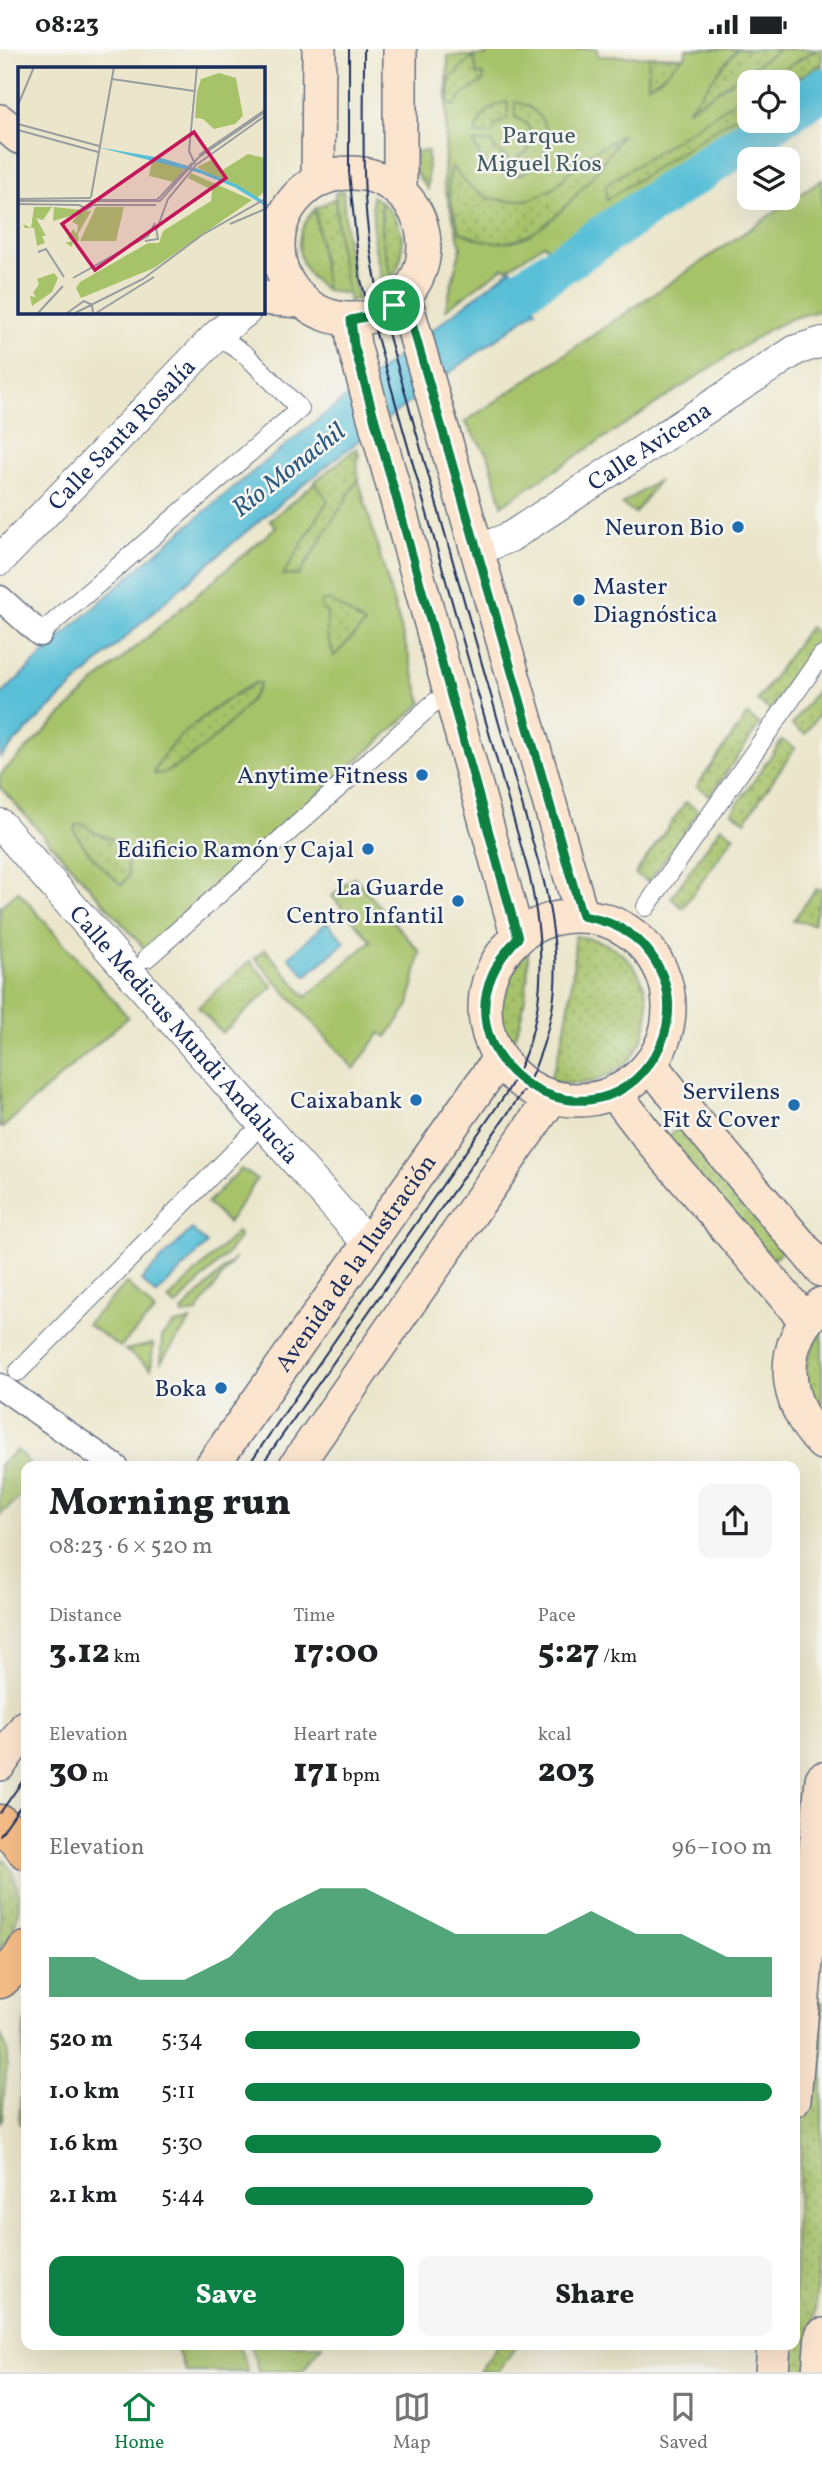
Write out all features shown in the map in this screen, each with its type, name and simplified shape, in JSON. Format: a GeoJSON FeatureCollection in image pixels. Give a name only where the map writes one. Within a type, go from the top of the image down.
{"type":"FeatureCollection","features":[{"type":"Feature","properties":{"kind":"main road"},"geometry":{"type":"LineString","coordinates":[[318,49],[318,179]]}},
{"type":"Feature","properties":{"kind":"main road"},"geometry":{"type":"LineString","coordinates":[[400,49],[400,190]]}},
{"type":"Feature","properties":{"kind":"main road"},"geometry":{"type":"LineString","coordinates":[[0,121],[18,136]]}},
{"type":"Feature","properties":{"kind":"main road"},"geometry":{"type":"LineString","coordinates":[[518,938],[353,333],[300,301],[284,278],[271,232],[295,197],[318,179],[333,174],[363,173],[383,179],[400,190],[417,214],[425,243],[409,309],[582,916]]}},
{"type":"Feature","properties":{"kind":"main road"},"geometry":{"type":"LineString","coordinates":[[264,302],[300,301]]}},
{"type":"Feature","properties":{"kind":"main road"},"geometry":{"type":"LineString","coordinates":[[353,333],[383,313],[409,309]]}},
{"type":"Feature","properties":{"kind":"main road"},"geometry":{"type":"LineString","coordinates":[[582,916],[599,919],[631,934],[645,947],[657,963],[668,999],[665,1033],[650,1063],[634,1080],[614,1093],[583,1100],[552,1097],[521,1082],[499,1059],[487,1028],[486,995],[497,963],[518,938],[546,922],[582,916]]}},
{"type":"Feature","properties":{"kind":"main road","name":"Avenida de la Ilustración"},"geometry":{"type":"LineString","coordinates":[[215,1461],[499,1059]]}},
{"type":"Feature","properties":{"kind":"main road"},"geometry":{"type":"LineString","coordinates":[[650,1063],[768,1208],[822,1269]]}},
{"type":"Feature","properties":{"kind":"main road"},"geometry":{"type":"LineString","coordinates":[[614,1093],[651,1140],[814,1313],[794,1346],[791,1389],[804,1422],[822,1443]]}},
{"type":"Feature","properties":{"kind":"main road"},"geometry":{"type":"LineString","coordinates":[[299,1461],[552,1097]]}},
{"type":"Feature","properties":{"kind":"main road"},"geometry":{"type":"LineString","coordinates":[[0,1764],[21,1734]]}},
{"type":"Feature","properties":{"kind":"main road"},"geometry":{"type":"LineString","coordinates":[[800,1966],[804,1878],[822,1779]]}},
{"type":"Feature","properties":{"kind":"main road"},"geometry":{"type":"LineString","coordinates":[[0,1824],[21,1844]]}},
{"type":"Feature","properties":{"kind":"main road"},"geometry":{"type":"LineString","coordinates":[[0,1979],[21,1960]]}},
{"type":"Feature","properties":{"kind":"main road"},"geometry":{"type":"LineString","coordinates":[[819,2372],[822,2335]]}},
{"type":"Feature","properties":{"kind":"main road"},"geometry":{"type":"LineString","coordinates":[[772,2372],[774,2350]]}},
{"type":"Feature","properties":{"kind":"street","name":"Calle Santa Rosalía"},"geometry":{"type":"LineString","coordinates":[[0,560],[217,335],[245,313]]}},
{"type":"Feature","properties":{"kind":"street"},"geometry":{"type":"LineString","coordinates":[[0,598],[40,634],[300,409],[246,355],[224,340]]}},
{"type":"Feature","properties":{"kind":"street","name":"Calle Avicena"},"geometry":{"type":"LineString","coordinates":[[478,551],[510,537],[796,350],[822,342]]}},
{"type":"Feature","properties":{"kind":"street"},"geometry":{"type":"LineString","coordinates":[[646,907],[822,655]]}},
{"type":"Feature","properties":{"kind":"street"},"geometry":{"type":"LineString","coordinates":[[139,965],[435,702]]}},
{"type":"Feature","properties":{"kind":"street","name":"Calle Medicus Mundi Andalucía"},"geometry":{"type":"LineString","coordinates":[[0,824],[139,965],[368,1244]]}},
{"type":"Feature","properties":{"kind":"street"},"geometry":{"type":"LineString","coordinates":[[109,1461],[9,1379],[249,1137]]}},
{"type":"Feature","properties":{"kind":"green space","name":"Parque Miguel Ríos"},"geometry":{"type":"Polygon","coordinates":[[[487,49],[597,49],[598,56],[685,57],[686,49],[822,49],[822,78],[800,92],[800,70],[737,70],[737,132],[552,252],[544,244],[507,269],[504,267],[445,310],[461,247],[444,185],[448,56],[486,56],[487,49]]]}},
{"type":"Feature","properties":{"kind":"green space"},"geometry":{"type":"Polygon","coordinates":[[[737,49],[780,49],[748,70],[737,70],[737,78],[687,111],[737,49]]]}},
{"type":"Feature","properties":{"kind":"green space"},"geometry":{"type":"Polygon","coordinates":[[[817,49],[822,49],[822,64],[800,77],[800,70],[783,70],[817,49]]]}},
{"type":"Feature","properties":{"kind":"green space"},"geometry":{"type":"Polygon","coordinates":[[[474,56],[477,75],[483,74],[484,81],[452,106],[449,102],[449,79],[474,56]]]}},
{"type":"Feature","properties":{"kind":"green space"},"geometry":{"type":"Polygon","coordinates":[[[649,56],[683,57],[659,79],[648,85],[649,56]]]}},
{"type":"Feature","properties":{"kind":"green space"},"geometry":{"type":"Polygon","coordinates":[[[737,100],[737,116],[606,200],[606,185],[737,100]]]}},
{"type":"Feature","properties":{"kind":"green space"},"geometry":{"type":"Polygon","coordinates":[[[508,102],[508,118],[496,125],[492,134],[475,134],[486,112],[508,102]]]}},
{"type":"Feature","properties":{"kind":"green space"},"geometry":{"type":"Polygon","coordinates":[[[515,102],[536,113],[548,134],[532,134],[526,123],[515,117],[515,102]]]}},
{"type":"Feature","properties":{"kind":"green space"},"geometry":{"type":"Polygon","coordinates":[[[622,135],[574,197],[559,213],[528,236],[512,241],[491,242],[460,232],[449,192],[452,167],[470,187],[489,198],[508,201],[532,199],[554,188],[584,157],[622,135]]]}},
{"type":"Feature","properties":{"kind":"green space"},"geometry":{"type":"Polygon","coordinates":[[[533,141],[548,141],[544,153],[533,167],[517,175],[516,158],[527,152],[533,141]]]}},
{"type":"Feature","properties":{"kind":"green space"},"geometry":{"type":"Polygon","coordinates":[[[474,142],[492,142],[497,152],[508,158],[510,175],[486,165],[474,142]]]}},
{"type":"Feature","properties":{"kind":"green space"},"geometry":{"type":"Polygon","coordinates":[[[428,151],[428,189],[415,172],[415,152],[428,151]]]}},
{"type":"Feature","properties":{"kind":"green space"},"geometry":{"type":"Polygon","coordinates":[[[822,180],[822,310],[790,319],[768,330],[502,505],[489,457],[465,422],[778,210],[800,210],[800,195],[822,180]]]}},
{"type":"Feature","properties":{"kind":"green space"},"geometry":{"type":"Polygon","coordinates":[[[343,191],[347,246],[358,300],[349,301],[339,247],[335,193],[343,191]]]}},
{"type":"Feature","properties":{"kind":"green space"},"geometry":{"type":"Polygon","coordinates":[[[372,196],[381,202],[383,241],[392,279],[383,287],[374,243],[372,196]]]}},
{"type":"Feature","properties":{"kind":"green space"},"geometry":{"type":"Polygon","coordinates":[[[335,198],[339,247],[348,294],[326,290],[315,209],[335,198]]]}},
{"type":"Feature","properties":{"kind":"green space"},"geometry":{"type":"Polygon","coordinates":[[[381,202],[396,218],[402,238],[401,259],[392,279],[383,242],[381,202]]]}},
{"type":"Feature","properties":{"kind":"green space"},"geometry":{"type":"Polygon","coordinates":[[[315,209],[326,290],[308,272],[300,252],[302,230],[315,209]]]}},
{"type":"Feature","properties":{"kind":"green space"},"geometry":{"type":"Polygon","coordinates":[[[357,448],[359,456],[355,467],[422,703],[145,949],[0,787],[0,775],[95,682],[276,527],[270,520],[357,448]]]}},
{"type":"Feature","properties":{"kind":"green space"},"geometry":{"type":"Polygon","coordinates":[[[357,448],[359,478],[299,575],[283,575],[328,500],[314,482],[357,448]]]}},
{"type":"Feature","properties":{"kind":"green space"},"geometry":{"type":"Polygon","coordinates":[[[659,480],[635,513],[622,504],[659,480]]]}},
{"type":"Feature","properties":{"kind":"green space"},"geometry":{"type":"Polygon","coordinates":[[[330,600],[365,624],[334,656],[327,635],[327,613],[322,609],[321,602],[330,600]]]}},
{"type":"Feature","properties":{"kind":"green space"},"geometry":{"type":"Polygon","coordinates":[[[809,627],[822,636],[770,710],[757,701],[809,627]]]}},
{"type":"Feature","properties":{"kind":"green space"},"geometry":{"type":"Polygon","coordinates":[[[255,683],[260,683],[255,694],[214,738],[180,764],[154,774],[169,748],[182,735],[213,710],[255,683]]]}},
{"type":"Feature","properties":{"kind":"green space"},"geometry":{"type":"Polygon","coordinates":[[[822,683],[822,710],[805,734],[792,725],[822,683]]]}},
{"type":"Feature","properties":{"kind":"green space"},"geometry":{"type":"Polygon","coordinates":[[[747,715],[760,724],[710,796],[697,786],[747,715]]]}},
{"type":"Feature","properties":{"kind":"green space"},"geometry":{"type":"Polygon","coordinates":[[[782,740],[795,748],[745,821],[732,812],[782,740]]]}},
{"type":"Feature","properties":{"kind":"green space"},"geometry":{"type":"Polygon","coordinates":[[[686,802],[699,811],[649,882],[635,874],[686,802]]]}},
{"type":"Feature","properties":{"kind":"green space"},"geometry":{"type":"Polygon","coordinates":[[[84,824],[92,831],[124,845],[129,875],[122,885],[95,860],[78,837],[74,829],[76,825],[84,824]]]}},
{"type":"Feature","properties":{"kind":"green space"},"geometry":{"type":"Polygon","coordinates":[[[721,827],[734,836],[683,908],[671,898],[721,827]]]}},
{"type":"Feature","properties":{"kind":"green space"},"geometry":{"type":"Polygon","coordinates":[[[354,877],[420,952],[409,1005],[387,1037],[380,1033],[354,1069],[255,958],[265,949],[306,997],[371,941],[332,896],[354,877]]]}},
{"type":"Feature","properties":{"kind":"green space"},"geometry":{"type":"Polygon","coordinates":[[[816,889],[822,891],[813,924],[793,921],[816,889]]]}},
{"type":"Feature","properties":{"kind":"green space"},"geometry":{"type":"Polygon","coordinates":[[[18,891],[128,1017],[2,1128],[0,907],[18,891]]]}},
{"type":"Feature","properties":{"kind":"green space"},"geometry":{"type":"Polygon","coordinates":[[[575,936],[611,947],[634,967],[646,993],[647,1022],[637,1049],[617,1070],[587,1082],[549,1081],[561,1045],[568,1010],[575,936]]]}},
{"type":"Feature","properties":{"kind":"green space"},"geometry":{"type":"Polygon","coordinates":[[[528,951],[524,1002],[511,1050],[501,1023],[501,998],[510,974],[528,951]]]}},
{"type":"Feature","properties":{"kind":"green space"},"geometry":{"type":"Polygon","coordinates":[[[250,961],[273,987],[222,1033],[198,1007],[250,961]]]}},
{"type":"Feature","properties":{"kind":"green space"},"geometry":{"type":"Polygon","coordinates":[[[684,1123],[787,1247],[768,1264],[664,1140],[684,1123]]]}},
{"type":"Feature","properties":{"kind":"green space"},"geometry":{"type":"Polygon","coordinates":[[[241,1169],[257,1179],[228,1223],[207,1203],[241,1169]]]}},
{"type":"Feature","properties":{"kind":"green space"},"geometry":{"type":"Polygon","coordinates":[[[237,1232],[240,1236],[228,1253],[176,1306],[168,1300],[237,1232]]]}},
{"type":"Feature","properties":{"kind":"green space"},"geometry":{"type":"Polygon","coordinates":[[[235,1258],[196,1313],[183,1315],[182,1311],[235,1258]]]}},
{"type":"Feature","properties":{"kind":"green space"},"geometry":{"type":"Polygon","coordinates":[[[127,1283],[155,1311],[120,1347],[87,1324],[127,1283]]]}},
{"type":"Feature","properties":{"kind":"green space"},"geometry":{"type":"Polygon","coordinates":[[[190,1321],[161,1362],[162,1336],[174,1324],[190,1321]]]}},
{"type":"Feature","properties":{"kind":"green space"},"geometry":{"type":"Polygon","coordinates":[[[822,1329],[822,1424],[808,1386],[806,1367],[822,1329]]]}},
{"type":"Feature","properties":{"kind":"green space"},"geometry":{"type":"Polygon","coordinates":[[[153,1344],[151,1369],[125,1350],[153,1344]]]}},
{"type":"Feature","properties":{"kind":"green space"},"geometry":{"type":"Polygon","coordinates":[[[17,1450],[27,1461],[21,1461],[21,1496],[0,1515],[0,1465],[17,1450]]]}},
{"type":"Feature","properties":{"kind":"green space"},"geometry":{"type":"Polygon","coordinates":[[[4,1859],[15,1879],[18,1907],[11,1935],[0,1950],[0,1865],[4,1859]]]}},
{"type":"Feature","properties":{"kind":"green space"},"geometry":{"type":"Polygon","coordinates":[[[813,2001],[822,2002],[822,2223],[810,2372],[783,2372],[785,2350],[800,2350],[800,2164],[813,2001]]]}},
{"type":"Feature","properties":{"kind":"green space"},"geometry":{"type":"Polygon","coordinates":[[[0,2033],[8,2051],[0,2122],[0,2033]]]}},
{"type":"Feature","properties":{"kind":"green space"},"geometry":{"type":"Polygon","coordinates":[[[21,2084],[21,2124],[19,2124],[21,2084]]]}},
{"type":"Feature","properties":{"kind":"green space"},"geometry":{"type":"Polygon","coordinates":[[[177,2350],[241,2350],[248,2372],[186,2372],[177,2350]]]}},
{"type":"Feature","properties":{"kind":"green space"},"geometry":{"type":"Polygon","coordinates":[[[252,2350],[318,2350],[302,2372],[259,2372],[252,2350]]]}},
{"type":"Feature","properties":{"kind":"green space"},"geometry":{"type":"Polygon","coordinates":[[[494,2350],[513,2350],[498,2372],[479,2372],[494,2350]]]}},
{"type":"Feature","properties":{"kind":"water"},"geometry":{"type":"Polygon","coordinates":[[[511,269],[536,310],[376,428],[261,519],[128,635],[0,757],[0,696],[60,638],[249,475],[511,269]]]}},
{"type":"Feature","properties":{"kind":"water"},"geometry":{"type":"Polygon","coordinates":[[[327,922],[345,942],[306,976],[289,957],[327,922]]]}},
{"type":"Feature","properties":{"kind":"water"},"geometry":{"type":"Polygon","coordinates":[[[192,1229],[207,1244],[156,1295],[141,1280],[192,1229]]]}},
{"type":"Feature","properties":{"kind":"waterway","name":"Río Monachil"},"geometry":{"type":"LineString","coordinates":[[800,104],[822,89]]}},
{"type":"Feature","properties":{"kind":"waterway","name":"Río Monachil"},"geometry":{"type":"LineString","coordinates":[[478,324],[523,289],[757,133]]}},
{"type":"Feature","properties":{"kind":"tram line"},"geometry":{"type":"LineString","coordinates":[[251,1461],[507,1092],[530,1040],[540,986],[538,930],[529,874],[360,277],[349,172],[349,49]]}},
{"type":"Feature","properties":{"kind":"tram line"},"geometry":{"type":"LineString","coordinates":[[264,1461],[527,1086],[547,1034],[555,986],[554,937],[544,882],[378,294],[368,234],[365,194],[364,49]]}},
{"type":"Feature","properties":{"kind":"tram line"},"geometry":{"type":"LineString","coordinates":[[0,1813],[21,1783]]}},
{"type":"Feature","properties":{"kind":"tram line"},"geometry":{"type":"LineString","coordinates":[[0,1835],[21,1805]]}},
{"type":"Feature","properties":{"kind":"place","name":"Neuron Bio"},"geometry":{"type":"Point","coordinates":[738,527]}},
{"type":"Feature","properties":{"kind":"place","name":"Master Diagnóstica"},"geometry":{"type":"Point","coordinates":[579,600]}},
{"type":"Feature","properties":{"kind":"place","name":"Anytime Fitness"},"geometry":{"type":"Point","coordinates":[422,775]}},
{"type":"Feature","properties":{"kind":"place","name":"Edificio Ramón y Cajal"},"geometry":{"type":"Point","coordinates":[368,849]}},
{"type":"Feature","properties":{"kind":"place","name":"La Guarde Centro Infantil"},"geometry":{"type":"Point","coordinates":[458,901]}},
{"type":"Feature","properties":{"kind":"place","name":"Caixabank"},"geometry":{"type":"Point","coordinates":[416,1100]}},
{"type":"Feature","properties":{"kind":"place","name":"Servilens Fit & Cover"},"geometry":{"type":"Point","coordinates":[794,1105]}},
{"type":"Feature","properties":{"kind":"place","name":"Boka"},"geometry":{"type":"Point","coordinates":[221,1388]}},
{"type":"Feature","properties":{"kind":"route"},"geometry":{"type":"LineString","coordinates":[[404,296],[582,916],[616,925],[631,934],[657,963],[664,980],[668,1016],[659,1049],[634,1080],[614,1093],[599,1098],[567,1100],[552,1097],[527,1086],[499,1059],[487,1028],[485,1011],[490,978],[506,950],[518,938],[354,345],[351,320],[383,313],[394,305],[404,296]]}}]}
